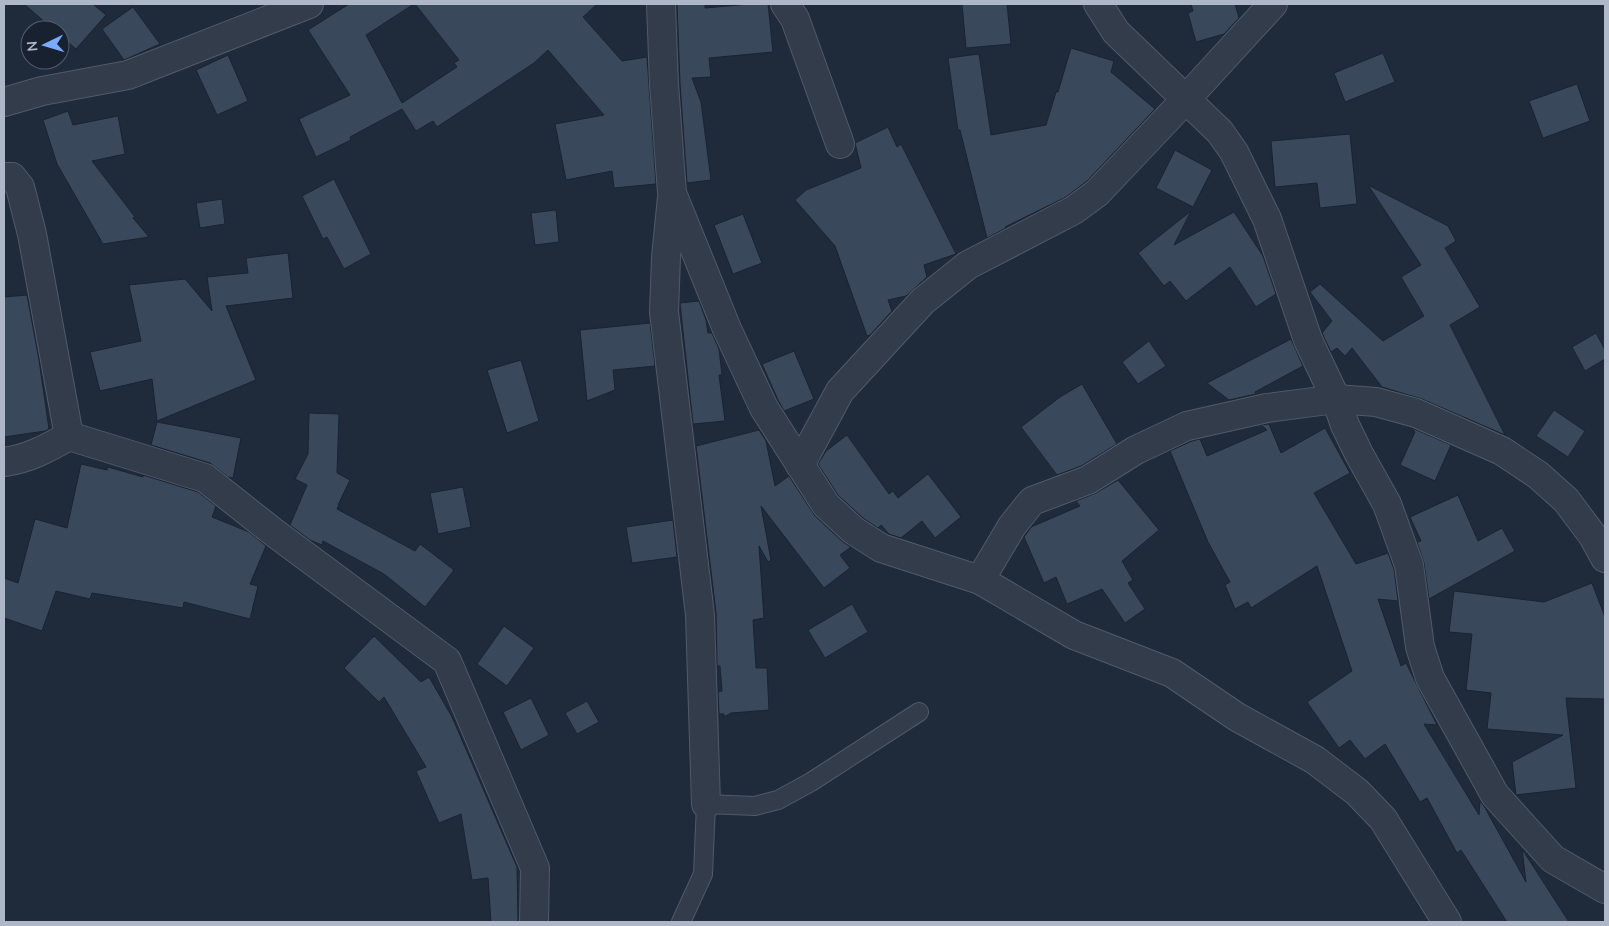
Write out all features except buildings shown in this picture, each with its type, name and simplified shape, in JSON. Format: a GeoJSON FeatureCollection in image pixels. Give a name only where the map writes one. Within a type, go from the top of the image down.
{"type":"FeatureCollection","features":[{"type":"Feature","properties":{"kind":"street"},"geometry":{"type":"LineString","coordinates":[[4,102],[42,90],[128,75],[309,4]]}},
{"type":"Feature","properties":{"kind":"street"},"geometry":{"type":"LineString","coordinates":[[661,4],[664,84],[672,193],[666,257],[664,312],[700,615],[706,804]]}},
{"type":"Feature","properties":{"kind":"street"},"geometry":{"type":"LineString","coordinates":[[785,4],[795,19],[840,144]]}},
{"type":"Feature","properties":{"kind":"street"},"geometry":{"type":"LineString","coordinates":[[1098,4],[1116,32],[1220,132],[1234,152],[1267,219],[1308,340],[1336,399],[1358,454],[1387,504],[1409,565],[1420,647],[1430,678],[1495,795],[1553,859],[1605,888]]}},
{"type":"Feature","properties":{"kind":"street"},"geometry":{"type":"LineString","coordinates":[[800,465],[840,391],[923,301],[968,265],[1074,210],[1097,194],[1273,4]]}},
{"type":"Feature","properties":{"kind":"street"},"geometry":{"type":"LineString","coordinates":[[4,177],[12,178],[20,187],[32,234],[69,436]]}},
{"type":"Feature","properties":{"kind":"street"},"geometry":{"type":"LineString","coordinates":[[672,193],[728,329],[764,408],[826,505],[853,530],[881,548],[980,580],[1074,634],[1172,673],[1237,717],[1315,760],[1357,792],[1383,819],[1447,922]]}},
{"type":"Feature","properties":{"kind":"street"},"geometry":{"type":"LineString","coordinates":[[980,580],[1012,526],[1032,501],[1088,480],[1136,450],[1187,426],[1267,408],[1336,399],[1376,402],[1416,413],[1502,451],[1538,475],[1566,500],[1594,536],[1605,558]]}},
{"type":"Feature","properties":{"kind":"street"},"geometry":{"type":"LineString","coordinates":[[4,462],[43,452],[69,436],[205,478],[272,531],[447,661],[535,868],[534,922]]}},
{"type":"Feature","properties":{"kind":"lane"},"geometry":{"type":"LineString","coordinates":[[681,922],[703,874],[706,804],[755,806],[778,800],[810,782],[919,712]]}}]}
